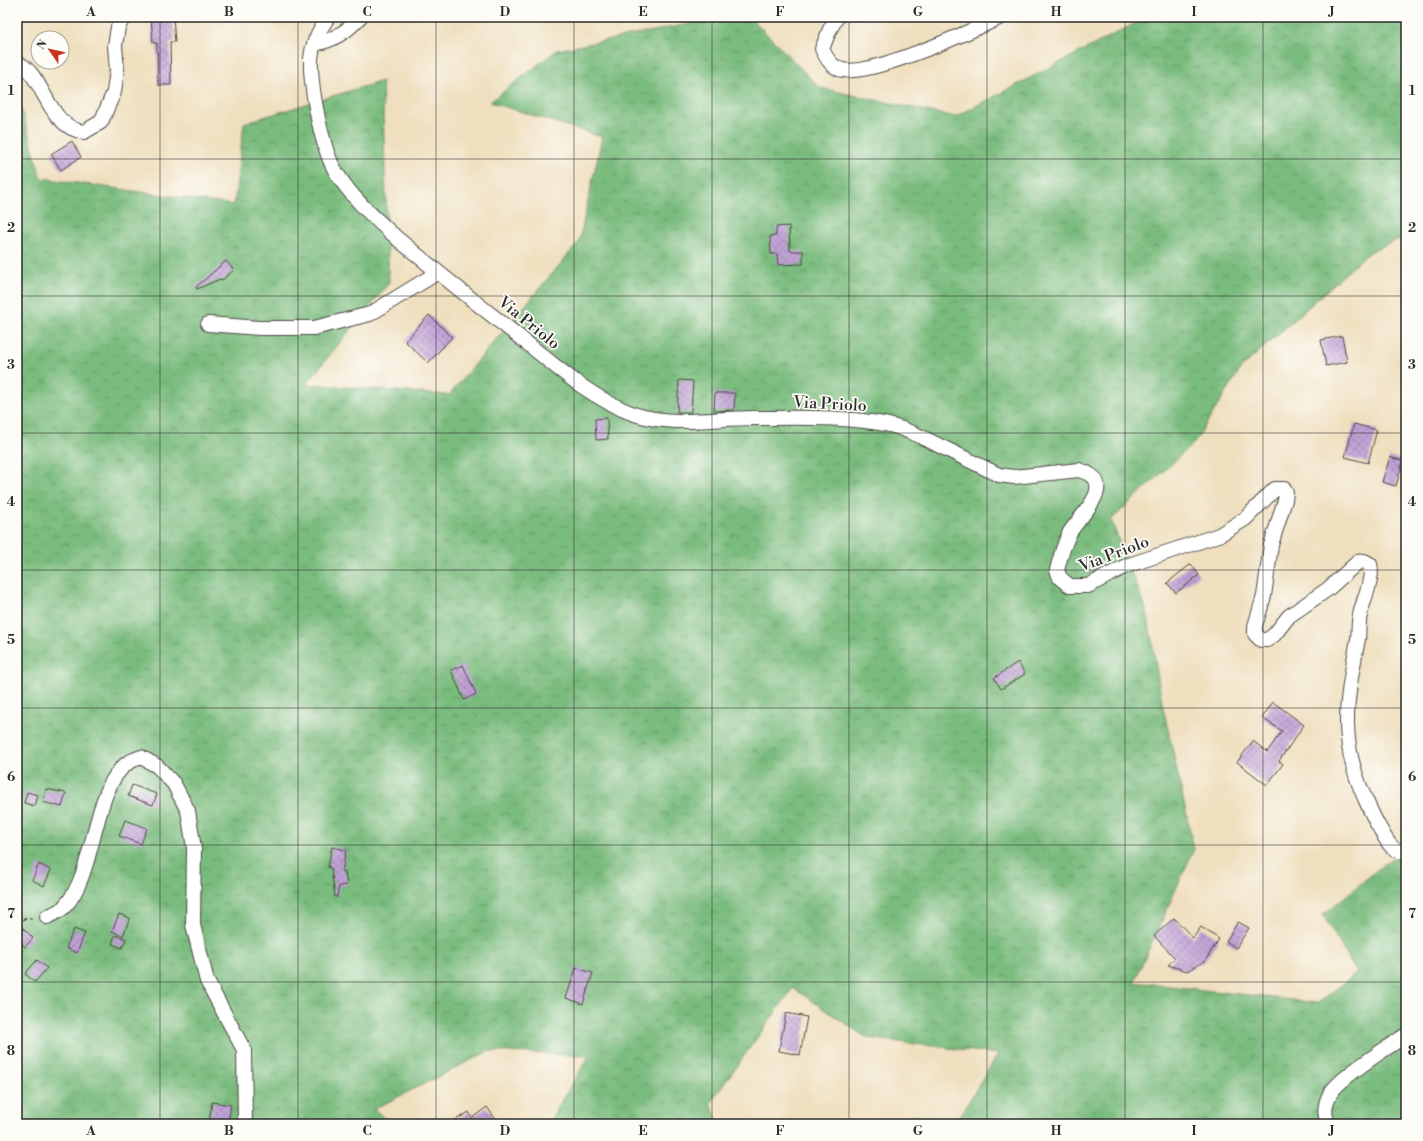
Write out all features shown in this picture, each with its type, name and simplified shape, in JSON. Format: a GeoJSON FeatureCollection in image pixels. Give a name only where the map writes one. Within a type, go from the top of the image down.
{"type":"FeatureCollection","features":[{"type":"Feature","properties":{"kind":"street"},"geometry":{"type":"LineString","coordinates":[[17,63],[28,68],[44,96],[65,125],[76,131],[84,132],[101,122],[114,92],[116,70],[115,46],[118,27],[124,17]]}},
{"type":"Feature","properties":{"kind":"street","name":"Via Priolo"},"geometry":{"type":"LineString","coordinates":[[328,17],[318,32],[311,59],[315,102],[325,145],[334,171],[368,212],[437,273],[564,372],[611,404],[633,414],[666,420],[702,421],[750,418],[822,419],[883,424],[913,433],[999,475],[1014,477],[1079,470],[1089,473],[1096,483],[1096,496],[1070,532],[1057,570],[1060,578],[1070,586],[1088,586],[1126,566],[1219,535],[1245,519],[1275,489],[1284,488],[1286,493],[1285,500],[1271,545],[1264,596],[1255,626],[1255,634],[1261,640],[1267,640],[1274,635],[1289,616],[1328,589],[1358,562],[1364,560],[1370,564],[1371,573],[1359,620],[1346,719],[1346,735],[1352,767],[1375,821],[1394,849],[1401,852],[1406,851]]}},
{"type":"Feature","properties":{"kind":"street"},"geometry":{"type":"LineString","coordinates":[[314,44],[325,42],[342,35],[360,17]]}},
{"type":"Feature","properties":{"kind":"street"},"geometry":{"type":"LineString","coordinates":[[837,17],[830,29],[822,49],[829,63],[840,69],[858,70],[930,47],[1001,17]]}},
{"type":"Feature","properties":{"kind":"street"},"geometry":{"type":"LineString","coordinates":[[208,324],[259,328],[314,328],[370,314],[437,273]]}},
{"type":"Feature","properties":{"kind":"street"},"geometry":{"type":"LineString","coordinates":[[47,917],[65,907],[82,880],[105,798],[115,777],[129,762],[141,757],[157,766],[174,784],[188,811],[194,848],[192,925],[207,981],[244,1050],[245,1124]]}},
{"type":"Feature","properties":{"kind":"street"},"geometry":{"type":"LineString","coordinates":[[1329,1124],[1326,1120],[1325,1110],[1330,1093],[1357,1070],[1406,1035]]}},
{"type":"Feature","properties":{"kind":"path"},"geometry":{"type":"LineString","coordinates":[[17,920],[47,917]]}},
{"type":"Feature","properties":{"kind":"green space"},"geometry":{"type":"Polygon","coordinates":[[[725,17],[750,17],[820,88],[955,117],[1132,25],[1151,17],[1406,17],[1406,236],[1369,252],[1241,368],[1195,442],[1111,520],[1147,612],[1162,702],[1194,849],[1134,982],[1318,1003],[1357,973],[1323,915],[1383,865],[1406,853],[1406,1124],[955,1124],[998,1054],[867,1038],[793,988],[710,1103],[719,1124],[548,1124],[589,1056],[489,1051],[374,1109],[391,1124],[17,1124],[17,93],[41,178],[234,205],[244,123],[382,81],[389,283],[306,384],[449,395],[579,242],[602,137],[490,102],[557,50],[725,17]]]}},
{"type":"Feature","properties":{"kind":"green space"},"geometry":{"type":"Polygon","coordinates":[[[910,1115],[946,1124],[897,1124],[910,1115]]]}},
{"type":"Feature","properties":{"kind":"building"},"geometry":{"type":"Polygon","coordinates":[[[151,17],[173,17],[175,42],[170,42],[171,85],[158,85],[157,43],[153,43],[151,17]]]}},
{"type":"Feature","properties":{"kind":"building"},"geometry":{"type":"Polygon","coordinates":[[[72,141],[81,157],[61,170],[51,154],[72,141]]]}},
{"type":"Feature","properties":{"kind":"building"},"geometry":{"type":"Polygon","coordinates":[[[789,226],[790,251],[803,251],[803,264],[778,265],[777,254],[771,254],[770,236],[776,236],[776,227],[789,226]]]}},
{"type":"Feature","properties":{"kind":"building"},"geometry":{"type":"Polygon","coordinates":[[[226,261],[234,270],[222,280],[220,279],[197,289],[196,287],[226,261]]]}},
{"type":"Feature","properties":{"kind":"building"},"geometry":{"type":"Polygon","coordinates":[[[429,315],[452,337],[428,363],[405,341],[429,315]]]}},
{"type":"Feature","properties":{"kind":"building"},"geometry":{"type":"Polygon","coordinates":[[[1342,336],[1347,362],[1326,366],[1321,340],[1342,336]]]}},
{"type":"Feature","properties":{"kind":"building"},"geometry":{"type":"Polygon","coordinates":[[[679,380],[693,381],[691,412],[677,412],[679,380]]]}},
{"type":"Feature","properties":{"kind":"building"},"geometry":{"type":"Polygon","coordinates":[[[715,393],[735,393],[734,410],[714,411],[715,393]]]}},
{"type":"Feature","properties":{"kind":"building"},"geometry":{"type":"Polygon","coordinates":[[[607,418],[608,439],[596,440],[595,419],[607,418]]]}},
{"type":"Feature","properties":{"kind":"building"},"geometry":{"type":"Polygon","coordinates":[[[1354,424],[1377,430],[1368,463],[1345,457],[1354,424]]]}},
{"type":"Feature","properties":{"kind":"building"},"geometry":{"type":"Polygon","coordinates":[[[1390,457],[1403,461],[1396,486],[1382,482],[1390,457]]]}},
{"type":"Feature","properties":{"kind":"building"},"geometry":{"type":"Polygon","coordinates":[[[1191,564],[1199,575],[1176,593],[1167,583],[1191,564]]]}},
{"type":"Feature","properties":{"kind":"building"},"geometry":{"type":"Polygon","coordinates":[[[1018,662],[1025,674],[1001,689],[994,678],[1018,662]]]}},
{"type":"Feature","properties":{"kind":"building"},"geometry":{"type":"Polygon","coordinates":[[[463,665],[476,694],[464,700],[451,670],[463,665]]]}},
{"type":"Feature","properties":{"kind":"building"},"geometry":{"type":"Polygon","coordinates":[[[1273,702],[1304,725],[1279,761],[1283,764],[1267,785],[1237,762],[1253,741],[1267,752],[1282,731],[1262,718],[1273,702]]]}},
{"type":"Feature","properties":{"kind":"building"},"geometry":{"type":"Polygon","coordinates":[[[132,785],[157,794],[153,805],[128,796],[132,785]]]}},
{"type":"Feature","properties":{"kind":"building"},"geometry":{"type":"Polygon","coordinates":[[[46,789],[66,793],[62,807],[43,802],[46,789]]]}},
{"type":"Feature","properties":{"kind":"building"},"geometry":{"type":"Polygon","coordinates":[[[27,792],[38,795],[35,806],[24,803],[27,792]]]}},
{"type":"Feature","properties":{"kind":"building"},"geometry":{"type":"Polygon","coordinates":[[[125,820],[147,828],[141,844],[119,836],[125,820]]]}},
{"type":"Feature","properties":{"kind":"building"},"geometry":{"type":"Polygon","coordinates":[[[332,847],[346,850],[342,872],[345,872],[347,885],[339,886],[337,897],[335,897],[331,868],[328,867],[332,847]]]}},
{"type":"Feature","properties":{"kind":"building"},"geometry":{"type":"Polygon","coordinates":[[[39,864],[51,870],[44,886],[32,880],[39,864]]]}},
{"type":"Feature","properties":{"kind":"building"},"geometry":{"type":"Polygon","coordinates":[[[119,914],[130,918],[123,936],[112,931],[119,914]]]}},
{"type":"Feature","properties":{"kind":"building"},"geometry":{"type":"Polygon","coordinates":[[[1174,918],[1193,938],[1201,927],[1219,939],[1205,961],[1187,971],[1168,965],[1175,958],[1154,936],[1174,918]]]}},
{"type":"Feature","properties":{"kind":"building"},"geometry":{"type":"Polygon","coordinates":[[[1238,922],[1249,928],[1236,948],[1226,941],[1238,922]]]}},
{"type":"Feature","properties":{"kind":"building"},"geometry":{"type":"Polygon","coordinates":[[[22,927],[33,938],[25,947],[17,939],[17,932],[22,927]]]}},
{"type":"Feature","properties":{"kind":"building"},"geometry":{"type":"Polygon","coordinates":[[[74,929],[85,933],[77,953],[66,948],[74,929]]]}},
{"type":"Feature","properties":{"kind":"building"},"geometry":{"type":"Polygon","coordinates":[[[115,935],[126,939],[122,948],[112,944],[115,935]]]}},
{"type":"Feature","properties":{"kind":"building"},"geometry":{"type":"Polygon","coordinates":[[[37,960],[47,968],[35,982],[25,974],[37,960]]]}},
{"type":"Feature","properties":{"kind":"building"},"geometry":{"type":"Polygon","coordinates":[[[576,968],[593,973],[583,1004],[566,998],[576,968]]]}},
{"type":"Feature","properties":{"kind":"building"},"geometry":{"type":"Polygon","coordinates":[[[786,1013],[807,1017],[800,1055],[779,1051],[786,1013]]]}},
{"type":"Feature","properties":{"kind":"building"},"geometry":{"type":"Polygon","coordinates":[[[212,1102],[231,1105],[228,1124],[209,1124],[212,1102]]]}},
{"type":"Feature","properties":{"kind":"building"},"geometry":{"type":"Polygon","coordinates":[[[487,1107],[499,1124],[449,1124],[469,1112],[472,1118],[487,1107]]]}}]}
